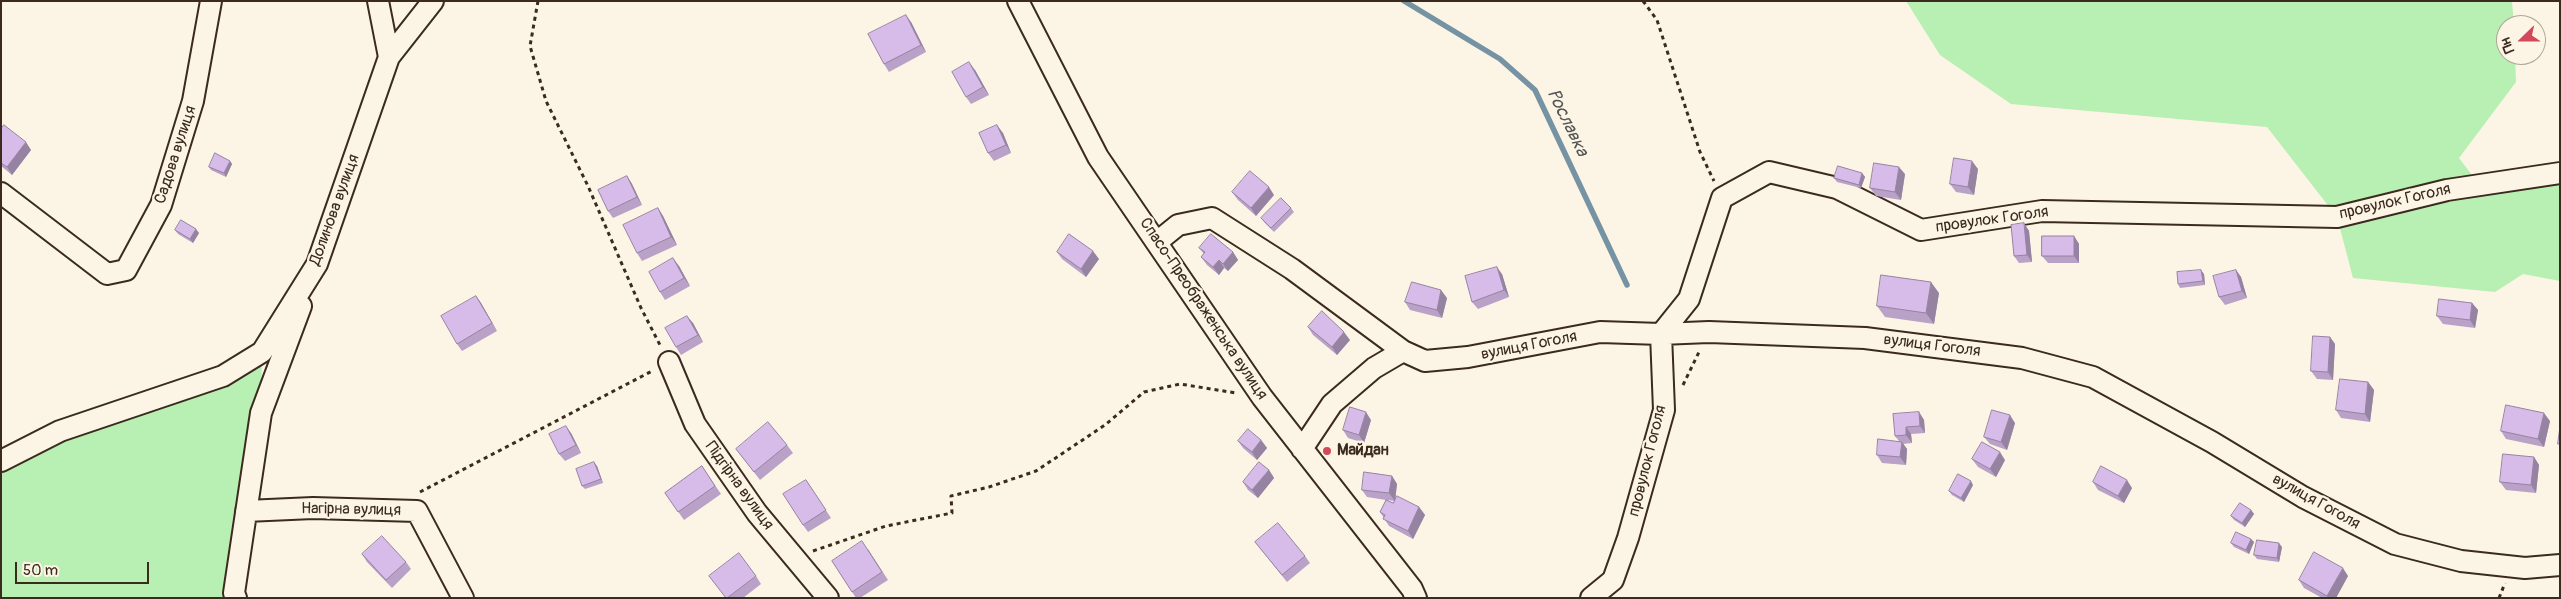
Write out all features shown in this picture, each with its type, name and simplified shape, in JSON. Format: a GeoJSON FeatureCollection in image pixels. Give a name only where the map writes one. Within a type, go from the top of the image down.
{"type":"FeatureCollection","features":[{"type":"Feature","properties":{"kind":"street","name":"Садова вулиця"},"geometry":{"type":"LineString","coordinates":[[1,193],[107,274],[126,270],[162,205],[194,100],[211,1]]}},
{"type":"Feature","properties":{"kind":"street"},"geometry":{"type":"LineString","coordinates":[[378,1],[389,57]]}},
{"type":"Feature","properties":{"kind":"street","name":"Долинова вулиця"},"geometry":{"type":"LineString","coordinates":[[1,461],[60,430],[223,376],[262,352],[317,264],[389,57],[433,1]]}},
{"type":"Feature","properties":{"kind":"street","name":"Спасо-Преображенська вулиця"},"geometry":{"type":"LineString","coordinates":[[1018,1],[1098,157],[1262,397],[1412,589],[1416,598]]}},
{"type":"Feature","properties":{"kind":"street","name":"провулок Гоголя"},"geometry":{"type":"LineString","coordinates":[[1722,198],[1769,172],[1837,188],[1921,230],[2042,211],[2338,217],[2447,190],[2560,173]]}},
{"type":"Feature","properties":{"kind":"street"},"geometry":{"type":"LineString","coordinates":[[1661,334],[1689,298],[1722,198]]}},
{"type":"Feature","properties":{"kind":"street","name":"вулиця Гоголя"},"geometry":{"type":"LineString","coordinates":[[1157,242],[1178,225],[1212,218],[1292,269],[1403,352],[1425,361],[1468,357],[1600,332],[1661,334],[1709,332],[1866,338],[2022,358],[2093,377],[2212,442],[2303,497],[2395,544],[2461,561],[2525,568],[2560,565]]}},
{"type":"Feature","properties":{"kind":"street"},"geometry":{"type":"LineString","coordinates":[[236,598],[234,593],[261,413],[317,264]]}},
{"type":"Feature","properties":{"kind":"street","name":"провулок Гоголя"},"geometry":{"type":"LineString","coordinates":[[1591,598],[1614,580],[1628,538],[1664,410],[1661,334]]}},
{"type":"Feature","properties":{"kind":"street"},"geometry":{"type":"LineString","coordinates":[[1302,449],[1332,404],[1374,368],[1403,352]]}},
{"type":"Feature","properties":{"kind":"street","name":"Підгірна вулиця"},"geometry":{"type":"LineString","coordinates":[[669,362],[695,424],[757,513],[828,598]]}},
{"type":"Feature","properties":{"kind":"street","name":"Нагірна вулиця"},"geometry":{"type":"LineString","coordinates":[[246,511],[313,508],[417,511],[463,598]]}},
{"type":"Feature","properties":{"kind":"path"},"geometry":{"type":"LineString","coordinates":[[417,511],[416,494],[669,362],[641,308],[588,186],[546,101],[530,46],[538,1]]}},
{"type":"Feature","properties":{"kind":"path"},"geometry":{"type":"LineString","coordinates":[[1643,1],[1657,20],[1700,152],[1722,198]]}},
{"type":"Feature","properties":{"kind":"path"},"geometry":{"type":"LineString","coordinates":[[1678,394],[1709,332]]}},
{"type":"Feature","properties":{"kind":"path"},"geometry":{"type":"LineString","coordinates":[[794,557],[886,526],[952,513],[951,496],[989,487],[1036,470],[1105,425],[1144,392],[1180,384],[1262,397]]}},
{"type":"Feature","properties":{"kind":"green space"},"geometry":{"type":"Polygon","coordinates":[[[1906,1],[2512,1],[2513,15],[2496,15],[2496,65],[2515,65],[2516,82],[2459,158],[2487,195],[2560,180],[2560,281],[2523,274],[2495,292],[2353,278],[2337,217],[2267,127],[2011,104],[1940,55],[1906,1]]]}},
{"type":"Feature","properties":{"kind":"green space"},"geometry":{"type":"Polygon","coordinates":[[[262,352],[261,413],[236,598],[1,598],[1,461],[262,352]]]}},
{"type":"Feature","properties":{"kind":"building"},"geometry":{"type":"Polygon","coordinates":[[[906,15],[921,45],[884,64],[868,34],[906,15]]]}},
{"type":"Feature","properties":{"kind":"building"},"geometry":{"type":"Polygon","coordinates":[[[969,62],[983,87],[966,97],[952,72],[969,62]]]}},
{"type":"Feature","properties":{"kind":"building"},"geometry":{"type":"Polygon","coordinates":[[[4,125],[26,142],[7,167],[1,163],[1,129],[4,125]]]}},
{"type":"Feature","properties":{"kind":"building"},"geometry":{"type":"Polygon","coordinates":[[[997,125],[1006,145],[988,153],[979,133],[997,125]]]}},
{"type":"Feature","properties":{"kind":"building"},"geometry":{"type":"Polygon","coordinates":[[[215,153],[230,161],[224,173],[209,167],[215,153]]]}},
{"type":"Feature","properties":{"kind":"building"},"geometry":{"type":"Polygon","coordinates":[[[1954,158],[1972,161],[1968,187],[1950,184],[1954,158]]]}},
{"type":"Feature","properties":{"kind":"building"},"geometry":{"type":"Polygon","coordinates":[[[1874,163],[1899,167],[1895,192],[1870,188],[1874,163]]]}},
{"type":"Feature","properties":{"kind":"building"},"geometry":{"type":"Polygon","coordinates":[[[1838,166],[1862,173],[1859,185],[1834,178],[1838,166]]]}},
{"type":"Feature","properties":{"kind":"building"},"geometry":{"type":"Polygon","coordinates":[[[1250,171],[1269,187],[1251,208],[1232,192],[1250,171]]]}},
{"type":"Feature","properties":{"kind":"building"},"geometry":{"type":"Polygon","coordinates":[[[627,176],[637,197],[608,211],[598,190],[627,176]]]}},
{"type":"Feature","properties":{"kind":"building"},"geometry":{"type":"Polygon","coordinates":[[[1281,198],[1291,208],[1271,228],[1261,218],[1281,198]]]}},
{"type":"Feature","properties":{"kind":"building"},"geometry":{"type":"Polygon","coordinates":[[[658,208],[671,237],[637,253],[623,225],[658,208]]]}},
{"type":"Feature","properties":{"kind":"building"},"geometry":{"type":"Polygon","coordinates":[[[181,220],[196,229],[190,239],[175,230],[181,220]]]}},
{"type":"Feature","properties":{"kind":"building"},"geometry":{"type":"Polygon","coordinates":[[[2024,223],[2027,255],[2014,256],[2011,225],[2024,223]]]}},
{"type":"Feature","properties":{"kind":"building"},"geometry":{"type":"Polygon","coordinates":[[[1069,234],[1093,251],[1081,269],[1057,252],[1069,234]]]}},
{"type":"Feature","properties":{"kind":"building"},"geometry":{"type":"Polygon","coordinates":[[[1211,234],[1233,252],[1223,264],[1219,260],[1213,267],[1201,257],[1205,252],[1199,248],[1211,234]]]}},
{"type":"Feature","properties":{"kind":"building"},"geometry":{"type":"Polygon","coordinates":[[[2042,236],[2074,236],[2074,256],[2042,256],[2042,236]]]}},
{"type":"Feature","properties":{"kind":"building"},"geometry":{"type":"Polygon","coordinates":[[[673,258],[684,278],[660,292],[649,272],[673,258]]]}},
{"type":"Feature","properties":{"kind":"building"},"geometry":{"type":"Polygon","coordinates":[[[1497,267],[1504,290],[1472,302],[1465,276],[1497,267]]]}},
{"type":"Feature","properties":{"kind":"building"},"geometry":{"type":"Polygon","coordinates":[[[2201,270],[2203,281],[2178,284],[2177,272],[2201,270]]]}},
{"type":"Feature","properties":{"kind":"building"},"geometry":{"type":"Polygon","coordinates":[[[2236,270],[2242,291],[2219,297],[2213,276],[2236,270]]]}},
{"type":"Feature","properties":{"kind":"building"},"geometry":{"type":"Polygon","coordinates":[[[1881,275],[1931,282],[1926,313],[1877,306],[1881,275]]]}},
{"type":"Feature","properties":{"kind":"building"},"geometry":{"type":"Polygon","coordinates":[[[1412,282],[1441,290],[1437,310],[1405,302],[1412,282]]]}},
{"type":"Feature","properties":{"kind":"building"},"geometry":{"type":"Polygon","coordinates":[[[476,296],[492,323],[457,344],[441,316],[476,296]]]}},
{"type":"Feature","properties":{"kind":"building"},"geometry":{"type":"Polygon","coordinates":[[[2439,299],[2472,303],[2470,320],[2437,316],[2439,299]]]}},
{"type":"Feature","properties":{"kind":"building"},"geometry":{"type":"Polygon","coordinates":[[[1322,311],[1344,332],[1332,347],[1308,327],[1322,311]]]}},
{"type":"Feature","properties":{"kind":"building"},"geometry":{"type":"Polygon","coordinates":[[[687,316],[698,335],[676,347],[665,328],[687,316]]]}},
{"type":"Feature","properties":{"kind":"building"},"geometry":{"type":"Polygon","coordinates":[[[2313,336],[2330,337],[2328,372],[2311,371],[2313,336]]]}},
{"type":"Feature","properties":{"kind":"building"},"geometry":{"type":"Polygon","coordinates":[[[2340,379],[2368,382],[2365,414],[2336,410],[2340,379]]]}},
{"type":"Feature","properties":{"kind":"building"},"geometry":{"type":"Polygon","coordinates":[[[2506,405],[2544,413],[2538,439],[2501,431],[2506,405]]]}},
{"type":"Feature","properties":{"kind":"building"},"geometry":{"type":"Polygon","coordinates":[[[1350,407],[1366,412],[1359,435],[1343,430],[1350,407]]]}},
{"type":"Feature","properties":{"kind":"building"},"geometry":{"type":"Polygon","coordinates":[[[1992,410],[2010,415],[2001,442],[1984,437],[1992,410]]]}},
{"type":"Feature","properties":{"kind":"building"},"geometry":{"type":"Polygon","coordinates":[[[1919,412],[1920,426],[1906,427],[1906,435],[1895,436],[1893,414],[1919,412]]]}},
{"type":"Feature","properties":{"kind":"building"},"geometry":{"type":"Polygon","coordinates":[[[768,422],[787,445],[754,472],[736,449],[768,422]]]}},
{"type":"Feature","properties":{"kind":"building"},"geometry":{"type":"Polygon","coordinates":[[[566,426],[576,445],[559,454],[549,434],[566,426]]]}},
{"type":"Feature","properties":{"kind":"building"},"geometry":{"type":"Polygon","coordinates":[[[2560,427],[2560,444],[2558,444],[2560,427]]]}},
{"type":"Feature","properties":{"kind":"building"},"geometry":{"type":"Polygon","coordinates":[[[1248,429],[1261,440],[1252,452],[1238,441],[1248,429]]]}},
{"type":"Feature","properties":{"kind":"building"},"geometry":{"type":"Polygon","coordinates":[[[1878,439],[1902,442],[1900,457],[1877,455],[1878,439]]]}},
{"type":"Feature","properties":{"kind":"building"},"geometry":{"type":"Polygon","coordinates":[[[1982,442],[2000,452],[1990,469],[1972,459],[1982,442]]]}},
{"type":"Feature","properties":{"kind":"building"},"geometry":{"type":"Polygon","coordinates":[[[2503,454],[2534,457],[2531,485],[2500,482],[2503,454]]]}},
{"type":"Feature","properties":{"kind":"building"},"geometry":{"type":"Polygon","coordinates":[[[594,462],[601,479],[582,486],[576,469],[594,462]]]}},
{"type":"Feature","properties":{"kind":"building"},"geometry":{"type":"Polygon","coordinates":[[[1259,462],[1269,470],[1252,490],[1243,482],[1259,462]]]}},
{"type":"Feature","properties":{"kind":"building"},"geometry":{"type":"Polygon","coordinates":[[[702,466],[715,486],[678,512],[665,493],[702,466]]]}},
{"type":"Feature","properties":{"kind":"building"},"geometry":{"type":"Polygon","coordinates":[[[2101,466],[2127,480],[2118,496],[2093,482],[2101,466]]]}},
{"type":"Feature","properties":{"kind":"building"},"geometry":{"type":"Polygon","coordinates":[[[1364,472],[1392,476],[1389,493],[1362,490],[1364,472]]]}},
{"type":"Feature","properties":{"kind":"building"},"geometry":{"type":"Polygon","coordinates":[[[1958,474],[1971,481],[1961,498],[1949,491],[1958,474]]]}},
{"type":"Feature","properties":{"kind":"building"},"geometry":{"type":"Polygon","coordinates":[[[806,480],[826,510],[803,525],[783,494],[806,480]]]}},
{"type":"Feature","properties":{"kind":"building"},"geometry":{"type":"Polygon","coordinates":[[[1397,496],[1419,507],[1408,531],[1383,519],[1385,515],[1380,512],[1386,500],[1393,503],[1397,496]]]}},
{"type":"Feature","properties":{"kind":"building"},"geometry":{"type":"Polygon","coordinates":[[[2240,503],[2251,510],[2242,523],[2231,516],[2240,503]]]}},
{"type":"Feature","properties":{"kind":"building"},"geometry":{"type":"Polygon","coordinates":[[[1278,523],[1305,556],[1282,575],[1255,542],[1278,523]]]}},
{"type":"Feature","properties":{"kind":"building"},"geometry":{"type":"Polygon","coordinates":[[[2236,532],[2251,539],[2246,550],[2231,543],[2236,532]]]}},
{"type":"Feature","properties":{"kind":"building"},"geometry":{"type":"Polygon","coordinates":[[[382,536],[406,562],[386,580],[362,554],[382,536]]]}},
{"type":"Feature","properties":{"kind":"building"},"geometry":{"type":"Polygon","coordinates":[[[2257,540],[2279,543],[2277,558],[2254,555],[2257,540]]]}},
{"type":"Feature","properties":{"kind":"building"},"geometry":{"type":"Polygon","coordinates":[[[862,541],[882,572],[852,592],[832,561],[862,541]]]}},
{"type":"Feature","properties":{"kind":"building"},"geometry":{"type":"Polygon","coordinates":[[[2314,552],[2343,568],[2327,596],[2299,580],[2314,552]]]}},
{"type":"Feature","properties":{"kind":"building"},"geometry":{"type":"Polygon","coordinates":[[[739,553],[756,576],[726,598],[709,576],[739,553]]]}},
{"type":"Feature","properties":{"kind":"waterway","name":"Рославка"},"geometry":{"type":"LineString","coordinates":[[1404,1],[1500,59],[1535,90],[1627,285]]}},
{"type":"Feature","properties":{"kind":"place","name":"Майдан"},"geometry":{"type":"Point","coordinates":[1327,451]}}]}
